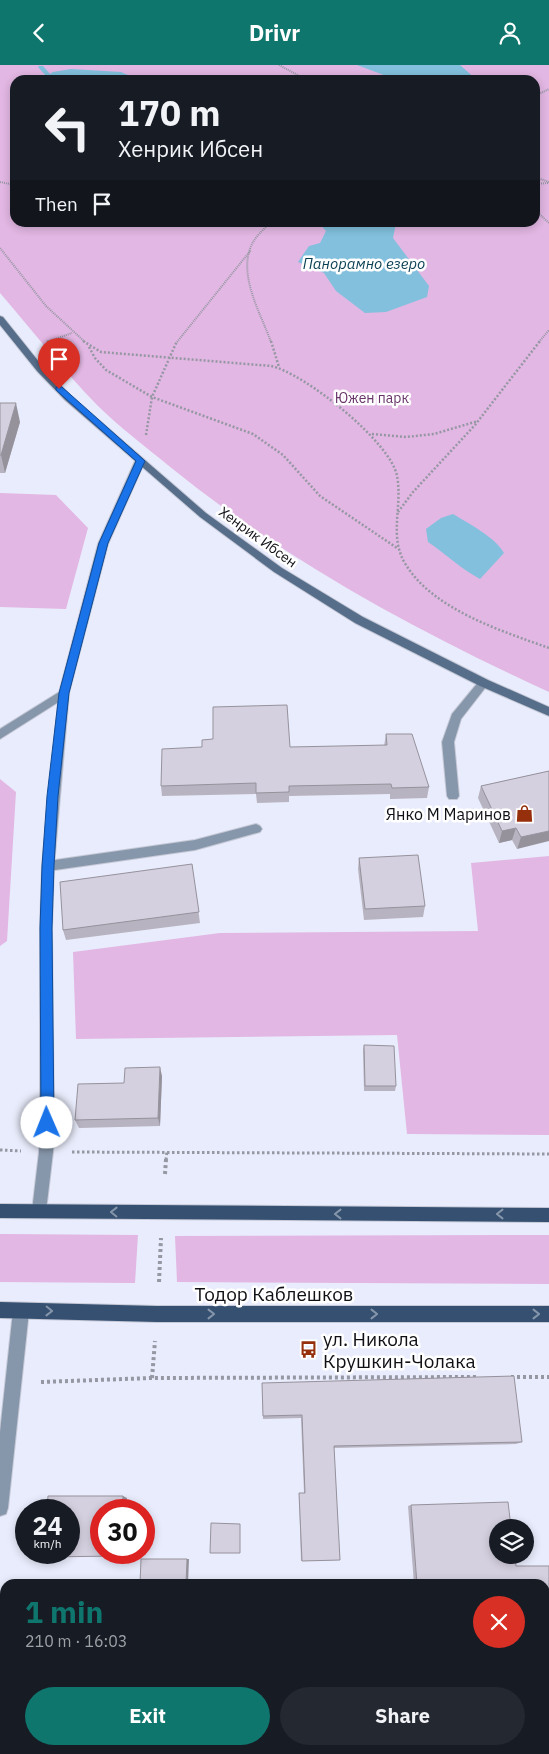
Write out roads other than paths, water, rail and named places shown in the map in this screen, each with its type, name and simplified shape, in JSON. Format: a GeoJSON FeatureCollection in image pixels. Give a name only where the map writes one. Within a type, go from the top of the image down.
{"type":"FeatureCollection","features":[{"type":"Feature","properties":{"kind":"main road","name":"Хенрик Ибсен"},"geometry":{"type":"LineString","coordinates":[[0,319],[40,369],[63,393],[203,515],[278,570],[359,620],[484,683],[549,712]]}},
{"type":"Feature","properties":{"kind":"main road"},"geometry":{"type":"LineString","coordinates":[[0,1211],[549,1215]]}},
{"type":"Feature","properties":{"kind":"main road","name":"Тодор Каблешков"},"geometry":{"type":"LineString","coordinates":[[0,1310],[156,1314],[549,1314]]}},
{"type":"Feature","properties":{"kind":"street"},"geometry":{"type":"LineString","coordinates":[[39,1211],[46,1152],[47,1123],[46,928],[48,866],[64,693],[103,543],[140,461]]}},
{"type":"Feature","properties":{"kind":"street"},"geometry":{"type":"LineString","coordinates":[[453,796],[448,742],[456,717],[484,683]]}},
{"type":"Feature","properties":{"kind":"street"},"geometry":{"type":"LineString","coordinates":[[0,735],[64,693]]}},
{"type":"Feature","properties":{"kind":"street"},"geometry":{"type":"LineString","coordinates":[[48,866],[195,845],[256,829]]}},
{"type":"Feature","properties":{"kind":"street"},"geometry":{"type":"LineString","coordinates":[[0,1508],[21,1311]]}},
{"type":"Feature","properties":{"kind":"water"},"geometry":{"type":"Polygon","coordinates":[[[357,65],[460,65],[471,75],[384,75],[357,65]]]}},
{"type":"Feature","properties":{"kind":"water"},"geometry":{"type":"Polygon","coordinates":[[[71,69],[121,72],[128,75],[48,75],[53,72],[71,69]]]}},
{"type":"Feature","properties":{"kind":"water","name":"Панорамно езеро"},"geometry":{"type":"Polygon","coordinates":[[[322,227],[395,227],[393,238],[429,286],[427,297],[386,312],[365,313],[336,291],[324,273],[298,262],[309,246],[320,243],[326,231],[322,227]]]}},
{"type":"Feature","properties":{"kind":"water"},"geometry":{"type":"Polygon","coordinates":[[[453,514],[488,536],[504,553],[480,579],[428,542],[426,529],[441,518],[453,514]]]}},
{"type":"Feature","properties":{"kind":"waterway"},"geometry":{"type":"LineString","coordinates":[[41,67],[48,75]]}},
{"type":"Feature","properties":{"kind":"place","name":"Янко М Маринов"},"geometry":{"type":"Point","coordinates":[525,814]}},
{"type":"Feature","properties":{"kind":"place","name":"ул. Никола Крушкин-Чолака"},"geometry":{"type":"Point","coordinates":[309,1350]}},
{"type":"Feature","properties":{"kind":"park label","name":"Южен парк"},"geometry":{"type":"Point","coordinates":[372,398]}}]}
